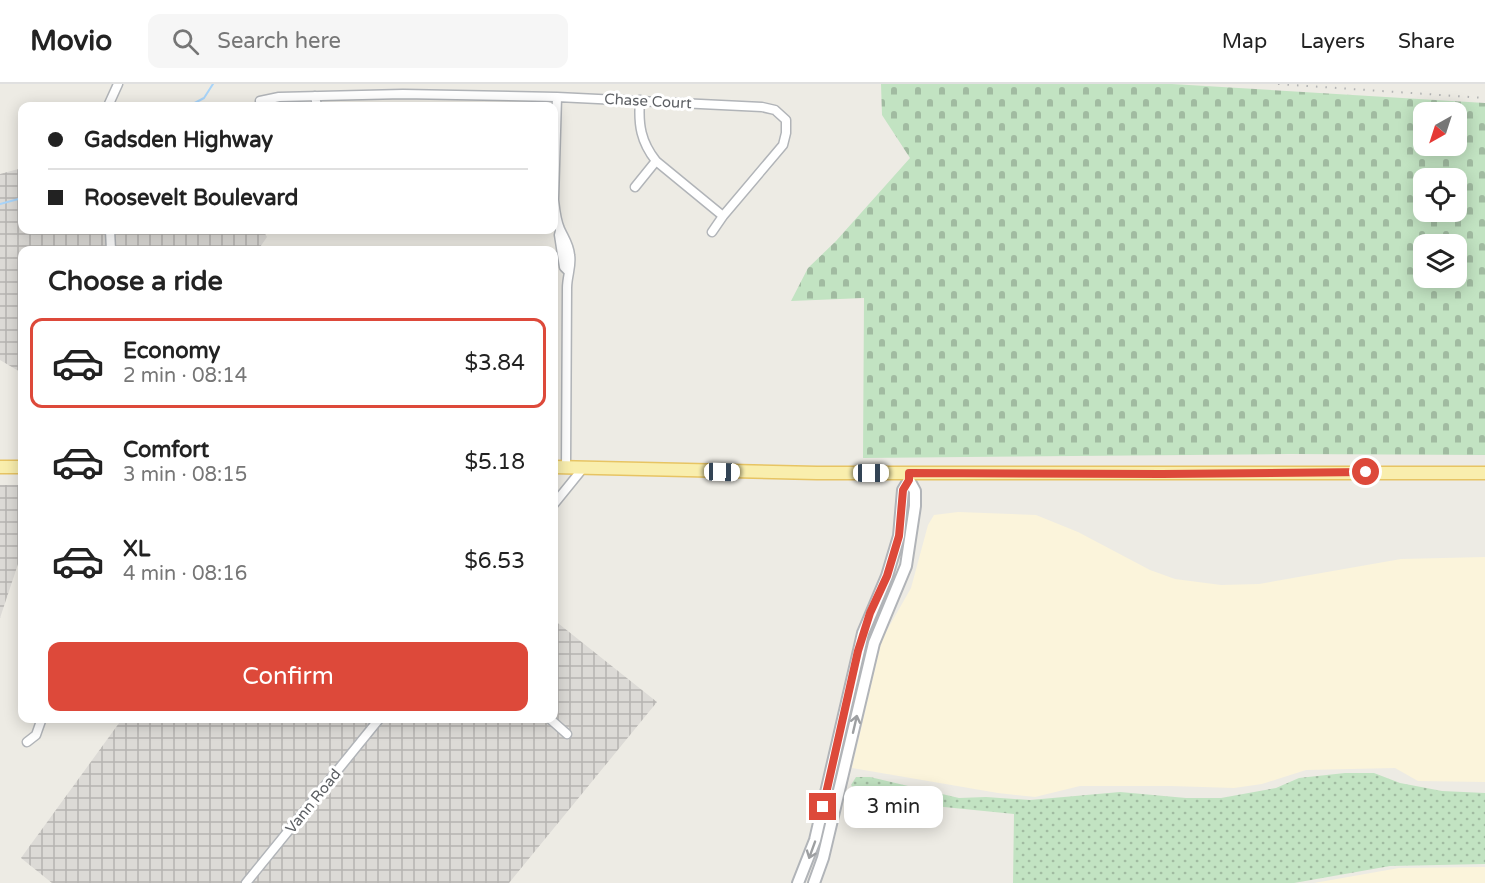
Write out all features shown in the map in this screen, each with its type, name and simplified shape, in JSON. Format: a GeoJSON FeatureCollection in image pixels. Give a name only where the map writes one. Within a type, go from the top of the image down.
{"type":"FeatureCollection","features":[{"type":"Feature","properties":{"kind":"main road"},"geometry":{"type":"LineString","coordinates":[[0,467],[18,467]]}},
{"type":"Feature","properties":{"kind":"main road"},"geometry":{"type":"LineString","coordinates":[[560,467],[909,477],[1485,473]]}},
{"type":"Feature","properties":{"kind":"street"},"geometry":{"type":"LineString","coordinates":[[110,102],[118,84]]}},
{"type":"Feature","properties":{"kind":"street"},"geometry":{"type":"LineString","coordinates":[[464,102],[465,95]]}},
{"type":"Feature","properties":{"kind":"street","name":"Chase Court"},"geometry":{"type":"LineString","coordinates":[[260,101],[279,97],[465,95],[640,100],[762,107],[775,110],[786,120],[783,145],[712,232]]}},
{"type":"Feature","properties":{"kind":"street"},"geometry":{"type":"LineString","coordinates":[[315,96],[316,102]]}},
{"type":"Feature","properties":{"kind":"street"},"geometry":{"type":"LineString","coordinates":[[557,97],[557,102]]}},
{"type":"Feature","properties":{"kind":"street"},"geometry":{"type":"LineString","coordinates":[[640,100],[640,132],[644,144],[656,161],[723,216]]}},
{"type":"Feature","properties":{"kind":"street"},"geometry":{"type":"LineString","coordinates":[[635,187],[656,161]]}},
{"type":"Feature","properties":{"kind":"street"},"geometry":{"type":"LineString","coordinates":[[558,221],[564,267],[568,271],[560,467]]}},
{"type":"Feature","properties":{"kind":"street"},"geometry":{"type":"LineString","coordinates":[[558,499],[584,467]]}},
{"type":"Feature","properties":{"kind":"street"},"geometry":{"type":"LineString","coordinates":[[798,883],[815,840],[863,633],[887,576],[899,536],[903,490],[909,477]]}},
{"type":"Feature","properties":{"kind":"street"},"geometry":{"type":"LineString","coordinates":[[814,883],[824,858],[874,643],[906,566],[913,529],[915,499],[915,491],[909,477]]}},
{"type":"Feature","properties":{"kind":"street"},"geometry":{"type":"LineString","coordinates":[[27,742],[36,735],[40,723]]}},
{"type":"Feature","properties":{"kind":"street","name":"Vann Road"},"geometry":{"type":"LineString","coordinates":[[246,883],[376,723]]}},
{"type":"Feature","properties":{"kind":"street"},"geometry":{"type":"LineString","coordinates":[[555,723],[567,734]]}},
{"type":"Feature","properties":{"kind":"shaded area"},"geometry":{"type":"Polygon","coordinates":[[[18,169],[18,234],[265,234],[267,237],[261,246],[18,246],[18,371],[0,360],[0,174],[18,169]]]}},
{"type":"Feature","properties":{"kind":"shaded area"},"geometry":{"type":"Polygon","coordinates":[[[0,485],[18,485],[18,564],[0,618],[0,485]]]}},
{"type":"Feature","properties":{"kind":"shaded area"},"geometry":{"type":"Polygon","coordinates":[[[958,512],[1036,515],[1078,532],[1150,570],[1175,579],[1221,585],[1259,584],[1401,559],[1485,557],[1485,782],[1418,781],[1395,768],[1306,770],[1262,784],[1234,788],[1080,786],[1035,797],[998,793],[852,768],[882,639],[911,588],[928,525],[934,515],[958,512]]]}},
{"type":"Feature","properties":{"kind":"shaded area"},"geometry":{"type":"Polygon","coordinates":[[[558,623],[657,702],[509,883],[52,883],[21,858],[119,723],[558,723],[558,623]]]}},
{"type":"Feature","properties":{"kind":"shaded area"},"geometry":{"type":"Polygon","coordinates":[[[1485,867],[1485,883],[1314,883],[1399,868],[1485,867]]]}},
{"type":"Feature","properties":{"kind":"green space"},"geometry":{"type":"Polygon","coordinates":[[[881,84],[1172,84],[1485,103],[1485,455],[1289,454],[863,458],[864,298],[791,301],[808,268],[836,241],[910,158],[882,115],[881,84]]]}},
{"type":"Feature","properties":{"kind":"green space"},"geometry":{"type":"Polygon","coordinates":[[[1345,773],[1374,773],[1400,783],[1442,791],[1485,793],[1485,864],[1390,866],[1294,883],[1013,883],[1014,814],[934,806],[870,805],[851,785],[856,777],[870,777],[959,798],[1030,800],[1120,792],[1186,798],[1221,798],[1276,788],[1299,778],[1345,773]]]}},
{"type":"Feature","properties":{"kind":"waterway"},"geometry":{"type":"LineString","coordinates":[[196,102],[204,98],[213,84]]}},
{"type":"Feature","properties":{"kind":"waterway"},"geometry":{"type":"LineString","coordinates":[[0,204],[18,199]]}},
{"type":"Feature","properties":{"kind":"railway"},"geometry":{"type":"LineString","coordinates":[[1278,84],[1485,98]]}},
{"type":"Feature","properties":{"kind":"route"},"geometry":{"type":"LineString","coordinates":[[823,807],[863,633],[887,576],[899,536],[903,490],[909,480],[909,473],[1366,472]]}}]}
